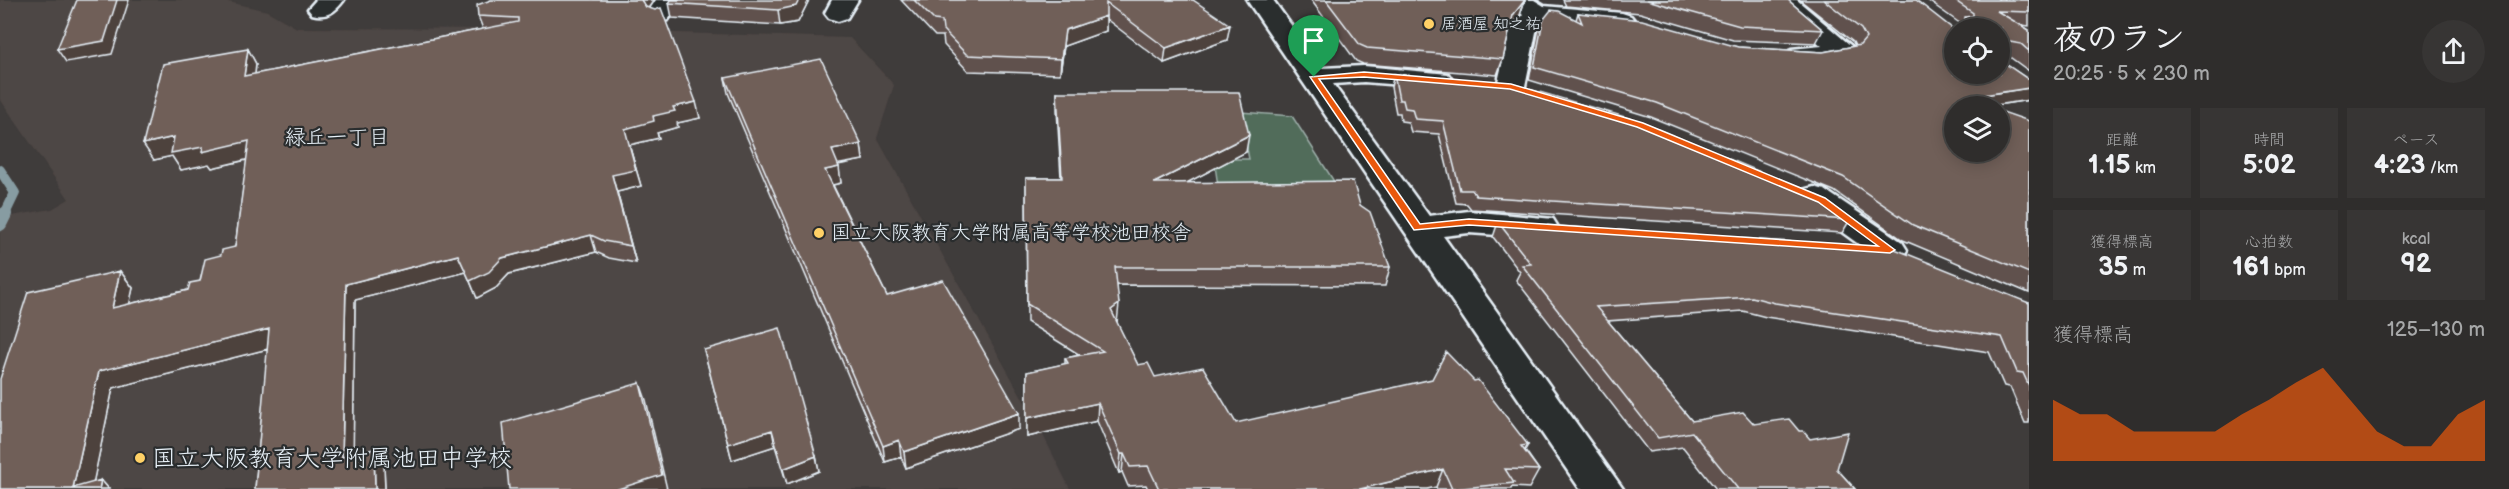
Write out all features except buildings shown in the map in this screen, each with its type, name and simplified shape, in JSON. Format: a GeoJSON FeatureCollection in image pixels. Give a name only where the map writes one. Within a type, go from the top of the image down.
{"type":"FeatureCollection","features":[{"type":"Feature","properties":{"kind":"street"},"geometry":{"type":"LineString","coordinates":[[1260,0],[1603,489]]}},
{"type":"Feature","properties":{"kind":"street"},"geometry":{"type":"LineString","coordinates":[[1779,54],[1815,56],[1843,50],[1841,45],[1781,0]]}},
{"type":"Feature","properties":{"kind":"street"},"geometry":{"type":"LineString","coordinates":[[1314,77],[1364,74],[1499,86],[1523,31],[1527,6],[1648,25]]}},
{"type":"Feature","properties":{"kind":"street"},"geometry":{"type":"LineString","coordinates":[[1790,187],[1822,200],[1890,250],[1922,264]]}},
{"type":"Feature","properties":{"kind":"street"},"geometry":{"type":"LineString","coordinates":[[1418,228],[1469,222],[1574,229]]}},
{"type":"Feature","properties":{"kind":"street"},"geometry":{"type":"LineString","coordinates":[[1832,246],[1890,250]]}},
{"type":"Feature","properties":{"kind":"shaded area"},"geometry":{"type":"Polygon","coordinates":[[[0,0],[220,0],[267,11],[297,28],[538,29],[850,38],[894,85],[877,138],[1041,431],[1070,489],[0,489],[0,218],[52,209],[69,199],[0,99],[0,0]]]}},
{"type":"Feature","properties":{"kind":"green space"},"geometry":{"type":"Polygon","coordinates":[[[1240,112],[1292,116],[1335,183],[1220,199],[1214,159],[1249,159],[1240,112]]]}},
{"type":"Feature","properties":{"kind":"waterway"},"geometry":{"type":"LineString","coordinates":[[0,170],[15,193],[4,216]]}},
{"type":"Feature","properties":{"kind":"waterway"},"geometry":{"type":"LineString","coordinates":[[0,224],[4,216]]}},
{"type":"Feature","properties":{"kind":"place","name":"居酒屋 知之祐"},"geometry":{"type":"Point","coordinates":[1429,24]}},
{"type":"Feature","properties":{"kind":"place","name":"国立大阪教育大学附属高等学校池田校舎"},"geometry":{"type":"Point","coordinates":[819,233]}},
{"type":"Feature","properties":{"kind":"place","name":"国立大阪教育大学附属池田中学校"},"geometry":{"type":"Point","coordinates":[140,458]}},
{"type":"Feature","properties":{"kind":"district","name":"緑丘一丁目"},"geometry":{"type":"Point","coordinates":[337,137]}},
{"type":"Feature","properties":{"kind":"route"},"geometry":{"type":"LineString","coordinates":[[1364,74],[1511,86],[1640,125],[1822,200],[1890,250],[1469,222],[1418,228],[1314,77],[1364,74]]}}]}
